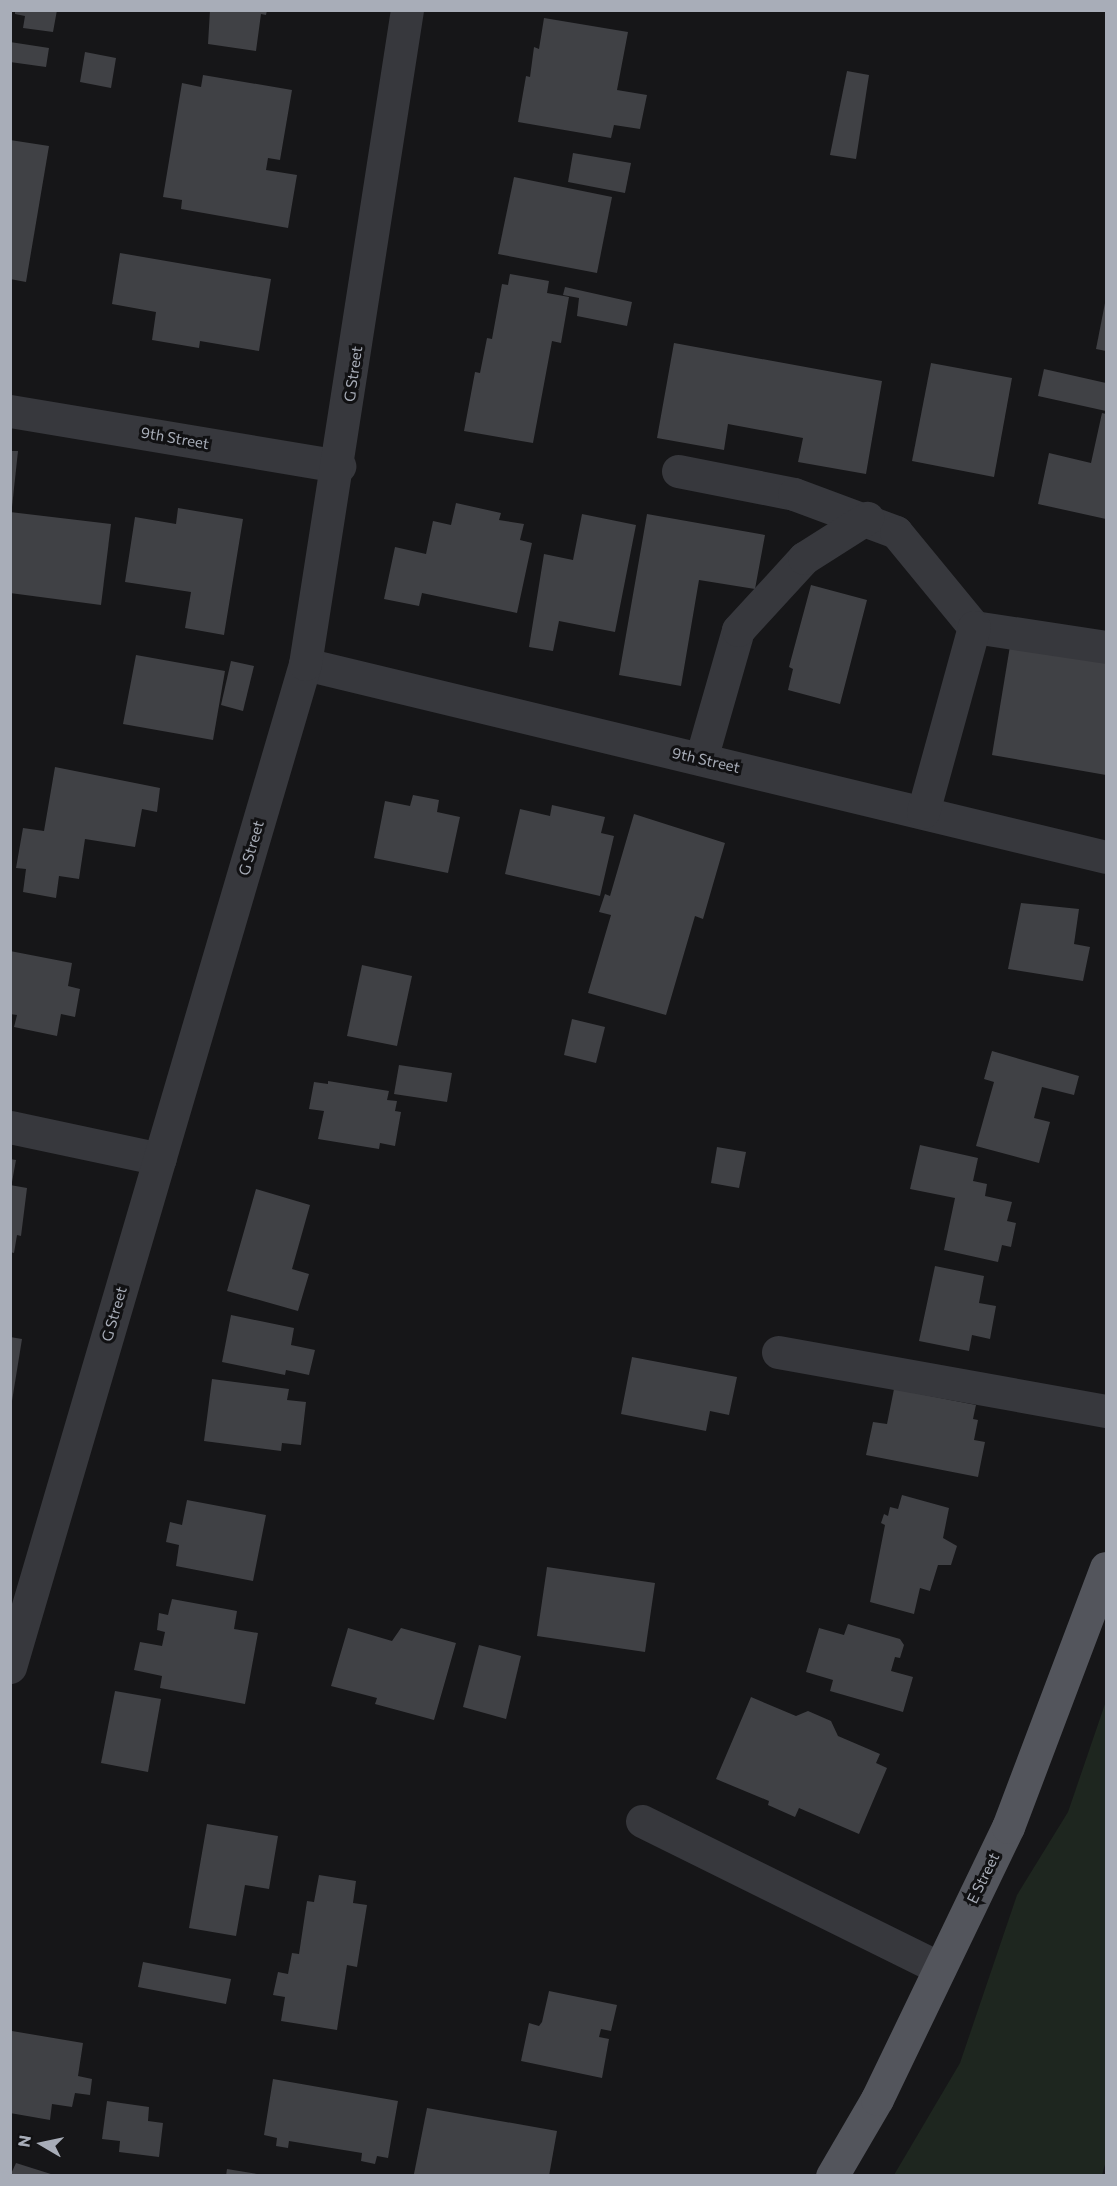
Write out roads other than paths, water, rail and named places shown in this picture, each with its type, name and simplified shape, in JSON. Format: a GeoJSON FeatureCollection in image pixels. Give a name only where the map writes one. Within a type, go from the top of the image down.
{"type":"FeatureCollection","features":[{"type":"Feature","properties":{"kind":"main road","name":"E Street"},"geometry":{"type":"LineString","coordinates":[[832,2175],[877,2099],[1008,1827],[1107,1568]]}},
{"type":"Feature","properties":{"kind":"street","name":"G Street"},"geometry":{"type":"LineString","coordinates":[[10,1667],[306,664],[339,466],[407,10]]}},
{"type":"Feature","properties":{"kind":"street","name":"9th Street"},"geometry":{"type":"LineString","coordinates":[[10,411],[339,466]]}},
{"type":"Feature","properties":{"kind":"street"},"geometry":{"type":"LineString","coordinates":[[678,471],[794,494],[867,518],[896,532],[974,627],[1107,647]]}},
{"type":"Feature","properties":{"kind":"street"},"geometry":{"type":"LineString","coordinates":[[701,759],[738,630],[804,558],[867,518]]}},
{"type":"Feature","properties":{"kind":"street"},"geometry":{"type":"LineString","coordinates":[[923,812],[974,627]]}},
{"type":"Feature","properties":{"kind":"street","name":"9th Street"},"geometry":{"type":"LineString","coordinates":[[306,664],[1107,856]]}},
{"type":"Feature","properties":{"kind":"street"},"geometry":{"type":"LineString","coordinates":[[10,1127],[160,1159]]}},
{"type":"Feature","properties":{"kind":"street"},"geometry":{"type":"LineString","coordinates":[[778,1352],[1107,1411]]}},
{"type":"Feature","properties":{"kind":"street"},"geometry":{"type":"LineString","coordinates":[[642,1821],[940,1968]]}}]}
